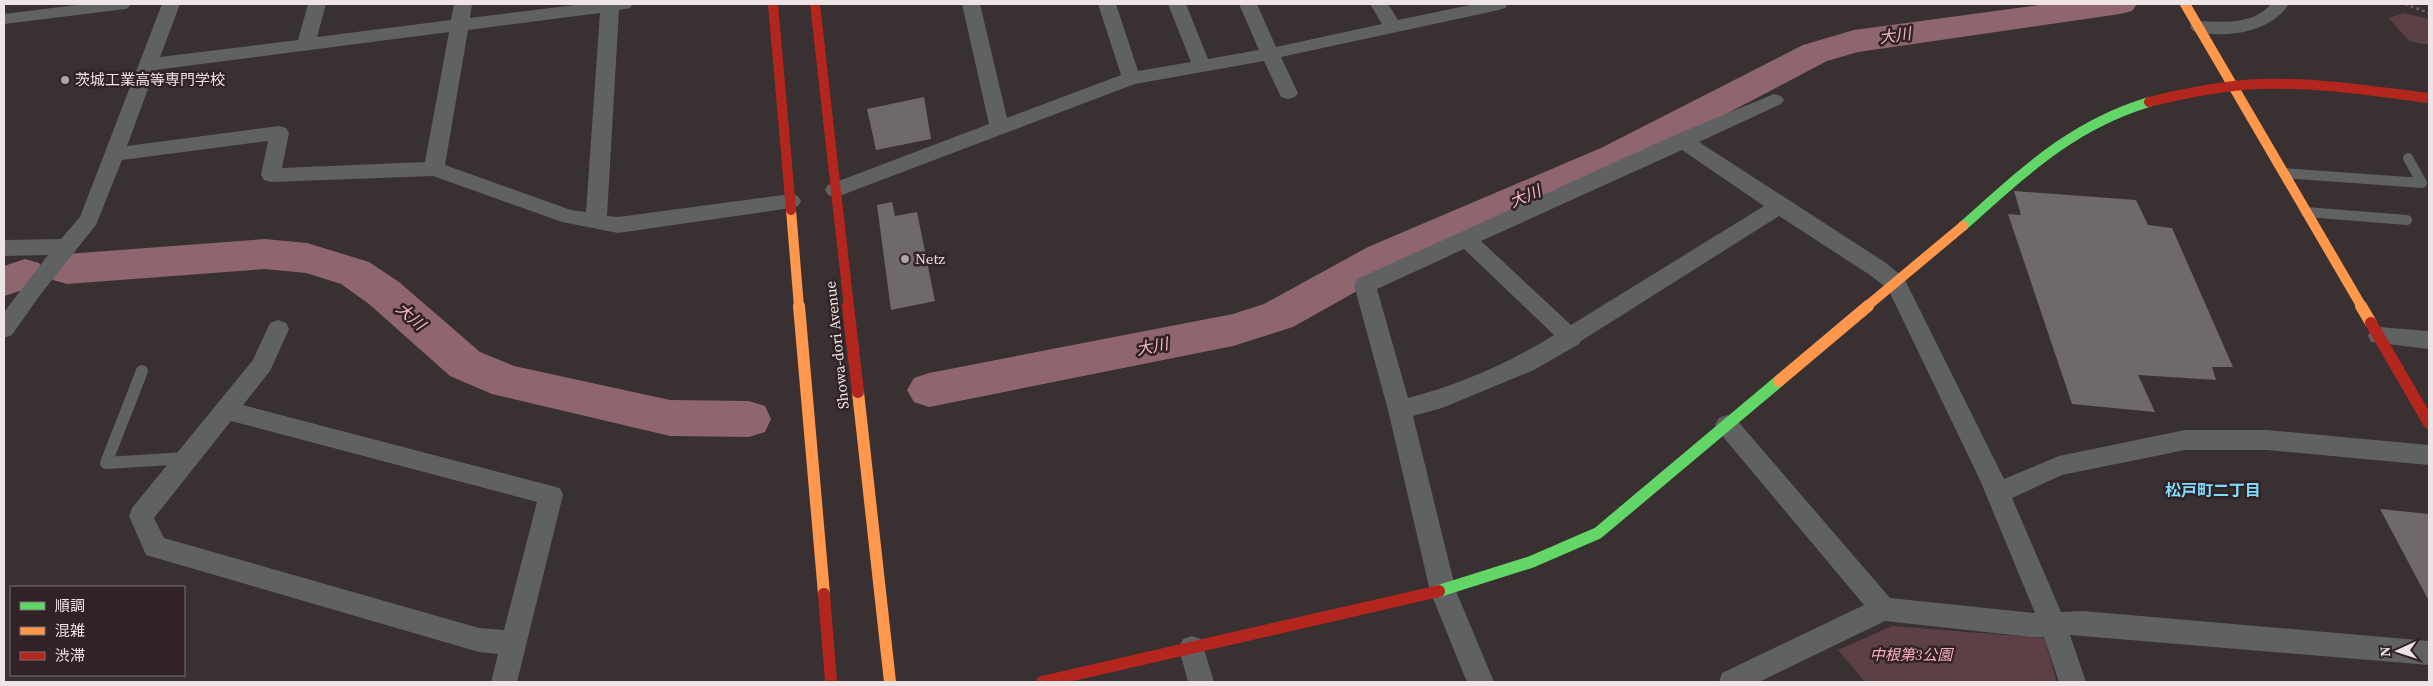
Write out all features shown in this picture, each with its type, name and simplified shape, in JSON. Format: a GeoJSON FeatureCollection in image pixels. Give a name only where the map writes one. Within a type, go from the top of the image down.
{"type":"FeatureCollection","features":[{"type":"Feature","properties":{"kind":"street"},"geometry":{"type":"LineString","coordinates":[[4,329],[66,247],[89,220],[171,4]]}},
{"type":"Feature","properties":{"kind":"street"},"geometry":{"type":"LineString","coordinates":[[306,43],[317,4]]}},
{"type":"Feature","properties":{"kind":"street"},"geometry":{"type":"LineString","coordinates":[[434,169],[463,4]]}},
{"type":"Feature","properties":{"kind":"street"},"geometry":{"type":"LineString","coordinates":[[147,65],[614,4],[596,222]]}},
{"type":"Feature","properties":{"kind":"street"},"geometry":{"type":"LineString","coordinates":[[773,4],[831,682]]}},
{"type":"Feature","properties":{"kind":"street","name":"Showa-dori Avenue"},"geometry":{"type":"LineString","coordinates":[[815,4],[890,682]]}},
{"type":"Feature","properties":{"kind":"street"},"geometry":{"type":"LineString","coordinates":[[971,4],[1000,128]]}},
{"type":"Feature","properties":{"kind":"street"},"geometry":{"type":"LineString","coordinates":[[1107,4],[1131,78]]}},
{"type":"Feature","properties":{"kind":"street"},"geometry":{"type":"LineString","coordinates":[[1177,4],[1202,66]]}},
{"type":"Feature","properties":{"kind":"street"},"geometry":{"type":"LineString","coordinates":[[1248,4],[1288,92]]}},
{"type":"Feature","properties":{"kind":"street"},"geometry":{"type":"LineString","coordinates":[[1379,4],[1393,28]]}},
{"type":"Feature","properties":{"kind":"street"},"geometry":{"type":"LineString","coordinates":[[835,190],[1131,78],[1270,54],[1498,4]]}},
{"type":"Feature","properties":{"kind":"street"},"geometry":{"type":"LineString","coordinates":[[2185,4],[2429,423]]}},
{"type":"Feature","properties":{"kind":"street"},"geometry":{"type":"LineString","coordinates":[[2199,27],[2248,25],[2264,20],[2275,12],[2280,4]]}},
{"type":"Feature","properties":{"kind":"street"},"geometry":{"type":"LineString","coordinates":[[1042,682],[1443,591],[1513,571],[1560,553],[1598,533],[1896,284],[2062,140],[2095,121],[2140,104],[2234,86],[2274,84],[2358,89],[2429,98]]}},
{"type":"Feature","properties":{"kind":"street"},"geometry":{"type":"LineString","coordinates":[[1480,682],[1443,591],[1400,410],[1365,284],[1467,240],[1682,140],[1774,100]]}},
{"type":"Feature","properties":{"kind":"street"},"geometry":{"type":"LineString","coordinates":[[115,154],[279,133],[271,175],[434,169],[569,216],[618,225],[791,201]]}},
{"type":"Feature","properties":{"kind":"street"},"geometry":{"type":"LineString","coordinates":[[1682,140],[1779,206],[1878,269],[1896,284],[1997,493],[2054,623],[2072,682]]}},
{"type":"Feature","properties":{"kind":"street"},"geometry":{"type":"LineString","coordinates":[[1400,410],[1434,400],[1526,364],[1571,338],[1779,206]]}},
{"type":"Feature","properties":{"kind":"street"},"geometry":{"type":"LineString","coordinates":[[1467,240],[1571,338]]}},
{"type":"Feature","properties":{"kind":"street"},"geometry":{"type":"LineString","coordinates":[[4,248],[66,247]]}},
{"type":"Feature","properties":{"kind":"street"},"geometry":{"type":"LineString","coordinates":[[278,329],[262,365],[141,516],[155,547],[479,640],[513,643]]}},
{"type":"Feature","properties":{"kind":"street"},"geometry":{"type":"LineString","coordinates":[[2379,336],[2429,340]]}},
{"type":"Feature","properties":{"kind":"street"},"geometry":{"type":"LineString","coordinates":[[226,410],[551,495],[504,682]]}},
{"type":"Feature","properties":{"kind":"street"},"geometry":{"type":"LineString","coordinates":[[1727,425],[1883,610]]}},
{"type":"Feature","properties":{"kind":"street"},"geometry":{"type":"LineString","coordinates":[[1997,493],[2059,466],[2185,440],[2267,440],[2429,455]]}},
{"type":"Feature","properties":{"kind":"street"},"geometry":{"type":"LineString","coordinates":[[1732,682],[1883,610],[2031,625],[2054,623],[2093,624],[2429,653]]}},
{"type":"Feature","properties":{"kind":"street"},"geometry":{"type":"LineString","coordinates":[[1192,648],[1201,682]]}},
{"type":"Feature","properties":{"kind":"lane"},"geometry":{"type":"LineString","coordinates":[[4,19],[125,4]]}},
{"type":"Feature","properties":{"kind":"lane"},"geometry":{"type":"LineString","coordinates":[[2284,173],[2422,183],[2408,158]]}},
{"type":"Feature","properties":{"kind":"lane"},"geometry":{"type":"LineString","coordinates":[[2306,212],[2407,220]]}},
{"type":"Feature","properties":{"kind":"lane"},"geometry":{"type":"LineString","coordinates":[[142,371],[106,464],[188,458]]}},
{"type":"Feature","properties":{"kind":"path"},"geometry":{"type":"LineString","coordinates":[[2405,4],[2429,13]]}},
{"type":"Feature","properties":{"kind":"green space"},"geometry":{"type":"Polygon","coordinates":[[[2403,13],[2429,19],[2429,45],[2409,41],[2389,18],[2403,13]]]}},
{"type":"Feature","properties":{"kind":"green space","name":"中根第3公園"},"geometry":{"type":"Polygon","coordinates":[[[1892,626],[2044,638],[2057,682],[1865,682],[1838,650],[1892,626]]]}},
{"type":"Feature","properties":{"kind":"building"},"geometry":{"type":"Polygon","coordinates":[[[924,97],[931,139],[876,150],[867,109],[924,97]]]}},
{"type":"Feature","properties":{"kind":"building"},"geometry":{"type":"Polygon","coordinates":[[[2014,191],[2136,200],[2148,225],[2172,228],[2233,367],[2212,367],[2216,380],[2138,375],[2155,412],[2072,404],[2008,214],[2021,215],[2014,191]]]}},
{"type":"Feature","properties":{"kind":"building","name":"Netz"},"geometry":{"type":"Polygon","coordinates":[[[892,202],[895,216],[917,212],[935,301],[891,310],[877,205],[892,202]]]}},
{"type":"Feature","properties":{"kind":"building"},"geometry":{"type":"Polygon","coordinates":[[[2380,509],[2429,514],[2429,601],[2380,509]]]}},
{"type":"Feature","properties":{"kind":"waterway","name":"大川"},"geometry":{"type":"LineString","coordinates":[[929,390],[1233,330],[1278,316],[1382,258],[1614,157],[1815,53],[1854,41],[2120,4]]}},
{"type":"Feature","properties":{"kind":"waterway","name":"大川"},"geometry":{"type":"LineString","coordinates":[[67,269],[265,254],[307,258],[355,273],[384,293],[465,364],[507,382],[670,418],[749,419]]}},
{"type":"Feature","properties":{"kind":"waterway","name":"大川"},"geometry":{"type":"LineString","coordinates":[[4,281],[25,274]]}},
{"type":"Feature","properties":{"kind":"traffic: fast"},"geometry":{"type":"LineString","coordinates":[[1963,226],[2027,170],[2072,136],[2121,110],[2149,102]]}},
{"type":"Feature","properties":{"kind":"traffic: fast"},"geometry":{"type":"LineString","coordinates":[[1439,591],[1531,562],[1598,533],[1779,381]]}},
{"type":"Feature","properties":{"kind":"traffic: slow"},"geometry":{"type":"LineString","coordinates":[[2185,4],[2371,323]]}},
{"type":"Feature","properties":{"kind":"traffic: slow"},"geometry":{"type":"LineString","coordinates":[[791,210],[824,594]]}},
{"type":"Feature","properties":{"kind":"traffic: slow"},"geometry":{"type":"LineString","coordinates":[[1779,381],[1963,226]]}},
{"type":"Feature","properties":{"kind":"traffic: slow"},"geometry":{"type":"LineString","coordinates":[[858,392],[890,682]]}},
{"type":"Feature","properties":{"kind":"traffic: jam"},"geometry":{"type":"LineString","coordinates":[[773,4],[791,210]]}},
{"type":"Feature","properties":{"kind":"traffic: jam"},"geometry":{"type":"LineString","coordinates":[[815,4],[858,392]]}},
{"type":"Feature","properties":{"kind":"traffic: jam"},"geometry":{"type":"LineString","coordinates":[[2149,102],[2210,89],[2273,84],[2332,87],[2429,98]]}},
{"type":"Feature","properties":{"kind":"traffic: jam"},"geometry":{"type":"LineString","coordinates":[[2371,323],[2429,423]]}},
{"type":"Feature","properties":{"kind":"traffic: jam"},"geometry":{"type":"LineString","coordinates":[[1042,682],[1439,591]]}},
{"type":"Feature","properties":{"kind":"traffic: jam"},"geometry":{"type":"LineString","coordinates":[[824,594],[831,682]]}},
{"type":"Feature","properties":{"kind":"place","name":"茨城工業高等専門学校"},"geometry":{"type":"Point","coordinates":[65,80]}},
{"type":"Feature","properties":{"kind":"place","name":"Netz"},"geometry":{"type":"Point","coordinates":[905,259]}},
{"type":"Feature","properties":{"kind":"district","name":"松戸町二丁目"},"geometry":{"type":"Point","coordinates":[2213,490]}}]}
